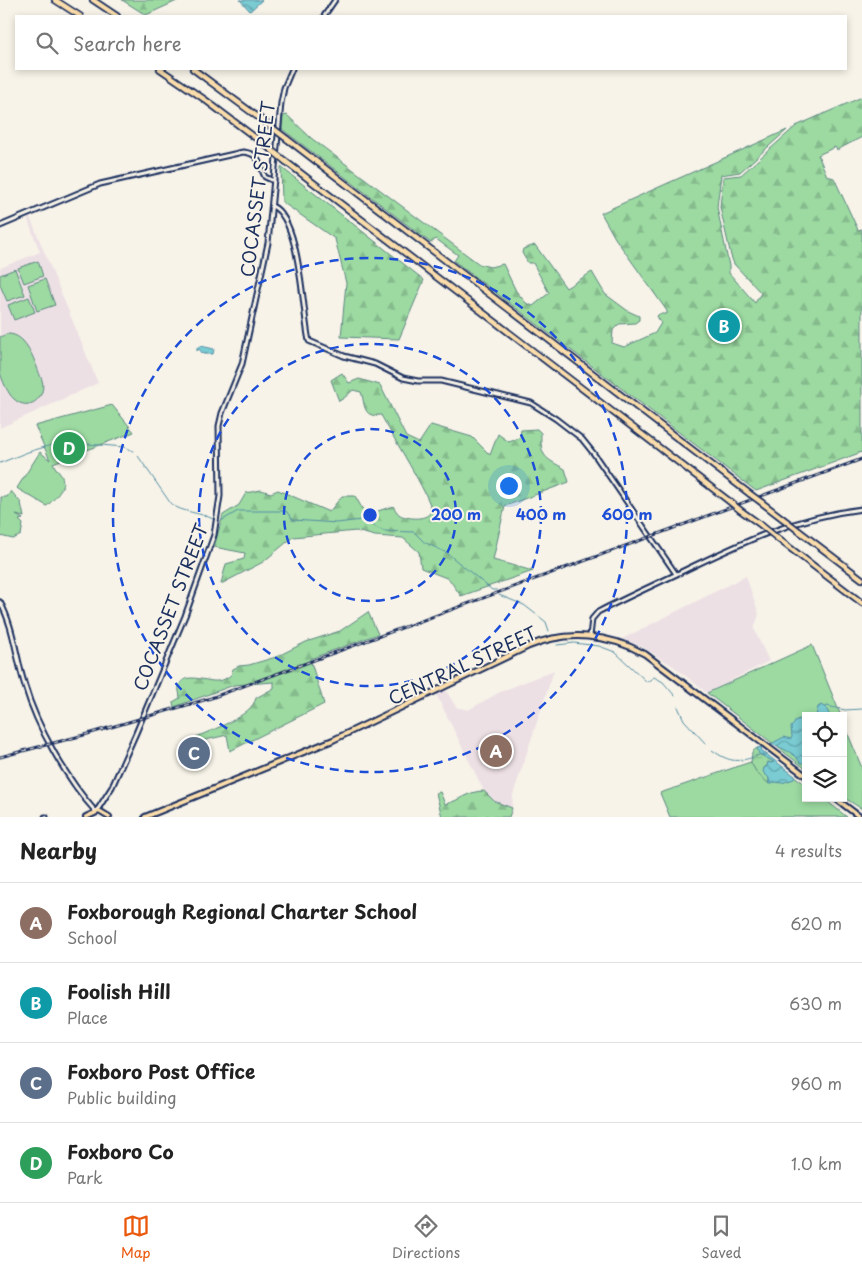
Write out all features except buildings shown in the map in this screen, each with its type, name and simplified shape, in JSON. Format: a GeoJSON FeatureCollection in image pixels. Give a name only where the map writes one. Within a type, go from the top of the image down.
{"type":"FeatureCollection","features":[{"type":"Feature","properties":{"kind":"highway"},"geometry":{"type":"LineString","coordinates":[[55,0],[78,15]]}},
{"type":"Feature","properties":{"kind":"highway"},"geometry":{"type":"LineString","coordinates":[[93,0],[115,15]]}},
{"type":"Feature","properties":{"kind":"highway"},"geometry":{"type":"LineString","coordinates":[[161,70],[212,105],[862,603]]}},
{"type":"Feature","properties":{"kind":"highway"},"geometry":{"type":"LineString","coordinates":[[194,70],[862,579]]}},
{"type":"Feature","properties":{"kind":"main road"},"geometry":{"type":"LineString","coordinates":[[325,15],[335,0]]}},
{"type":"Feature","properties":{"kind":"main road","name":"COCASSET STREET"},"geometry":{"type":"LineString","coordinates":[[96,812],[110,790],[125,758],[185,616],[214,535],[220,502],[220,419],[242,364],[268,243],[281,100],[292,70]]}},
{"type":"Feature","properties":{"kind":"main road"},"geometry":{"type":"LineString","coordinates":[[0,226],[100,184],[238,153],[250,152],[256,156],[260,161],[265,177],[275,181]]}},
{"type":"Feature","properties":{"kind":"main road"},"geometry":{"type":"LineString","coordinates":[[272,206],[281,212],[292,235],[310,341],[344,356],[375,364],[403,378],[418,381],[441,381],[521,400],[545,411],[582,439],[676,574]]}},
{"type":"Feature","properties":{"kind":"main road"},"geometry":{"type":"LineString","coordinates":[[590,636],[592,620],[597,613],[748,540],[779,528],[818,517],[862,509]]}},
{"type":"Feature","properties":{"kind":"main road"},"geometry":{"type":"LineString","coordinates":[[0,602],[8,621],[26,691],[36,719],[73,782],[96,812]]}},
{"type":"Feature","properties":{"kind":"main road","name":"CENTRAL STREET"},"geometry":{"type":"LineString","coordinates":[[145,817],[333,740],[531,645],[560,637],[590,636],[624,644],[651,658],[802,773]]}},
{"type":"Feature","properties":{"kind":"main road"},"geometry":{"type":"LineString","coordinates":[[840,802],[861,816]]}},
{"type":"Feature","properties":{"kind":"main road"},"geometry":{"type":"LineString","coordinates":[[86,817],[96,812],[101,812],[109,817]]}},
{"type":"Feature","properties":{"kind":"shaded area"},"geometry":{"type":"Polygon","coordinates":[[[30,217],[98,383],[0,428],[0,268],[40,252],[27,218],[30,217]]]}},
{"type":"Feature","properties":{"kind":"shaded area"},"geometry":{"type":"Polygon","coordinates":[[[746,576],[759,614],[754,629],[769,661],[707,693],[673,666],[642,647],[622,639],[746,576]]]}},
{"type":"Feature","properties":{"kind":"shaded area"},"geometry":{"type":"Polygon","coordinates":[[[554,670],[513,795],[512,808],[494,801],[484,791],[436,694],[445,689],[456,707],[468,710],[500,692],[554,670]]]}},
{"type":"Feature","properties":{"kind":"green space"},"geometry":{"type":"Polygon","coordinates":[[[122,0],[179,0],[146,15],[122,0]]]}},
{"type":"Feature","properties":{"kind":"green space"},"geometry":{"type":"Polygon","coordinates":[[[862,97],[862,137],[837,150],[835,147],[818,155],[827,176],[834,178],[858,230],[862,229],[862,452],[756,491],[454,261],[458,255],[436,239],[431,243],[282,129],[283,116],[287,115],[311,138],[479,264],[490,267],[503,264],[516,291],[526,303],[533,306],[549,293],[533,263],[528,263],[522,253],[523,249],[535,245],[566,288],[592,272],[605,294],[628,311],[639,316],[639,320],[635,323],[619,324],[613,330],[612,343],[624,347],[655,333],[661,323],[657,316],[659,314],[667,314],[667,311],[615,238],[601,213],[787,130],[740,172],[721,175],[717,207],[729,273],[755,303],[761,293],[734,264],[731,256],[720,207],[723,177],[741,175],[796,126],[862,97]]]}},
{"type":"Feature","properties":{"kind":"green space"},"geometry":{"type":"Polygon","coordinates":[[[281,167],[424,280],[399,339],[341,337],[346,283],[335,239],[282,202],[281,167]]]}},
{"type":"Feature","properties":{"kind":"green space"},"geometry":{"type":"Polygon","coordinates":[[[38,261],[43,276],[24,283],[18,268],[38,261]]]}},
{"type":"Feature","properties":{"kind":"green space"},"geometry":{"type":"Polygon","coordinates":[[[15,269],[25,295],[7,301],[0,285],[0,275],[15,269]]]}},
{"type":"Feature","properties":{"kind":"green space"},"geometry":{"type":"Polygon","coordinates":[[[45,279],[55,305],[37,311],[28,285],[45,279]]]}},
{"type":"Feature","properties":{"kind":"green space"},"geometry":{"type":"Polygon","coordinates":[[[29,297],[35,312],[14,320],[8,305],[29,297]]]}},
{"type":"Feature","properties":{"kind":"green space"},"geometry":{"type":"Polygon","coordinates":[[[7,334],[14,335],[25,344],[30,351],[42,380],[42,392],[36,401],[31,404],[20,403],[14,399],[7,390],[1,375],[0,337],[7,334]]]}},
{"type":"Feature","properties":{"kind":"green space"},"geometry":{"type":"Polygon","coordinates":[[[342,373],[349,383],[359,379],[380,385],[406,437],[419,443],[431,425],[472,437],[490,455],[498,434],[509,442],[520,438],[521,430],[537,429],[541,433],[545,456],[565,469],[569,482],[505,506],[493,560],[533,571],[461,596],[449,579],[421,568],[419,552],[403,538],[375,536],[356,531],[293,537],[263,562],[221,584],[226,564],[244,559],[245,553],[214,547],[223,515],[239,505],[246,493],[261,490],[271,493],[278,490],[329,512],[342,496],[355,496],[366,515],[393,506],[400,515],[408,517],[418,518],[429,514],[431,510],[430,504],[425,493],[381,415],[373,415],[367,412],[361,392],[353,390],[339,401],[331,380],[342,373]]]}},
{"type":"Feature","properties":{"kind":"green space"},"geometry":{"type":"Polygon","coordinates":[[[112,405],[134,432],[53,463],[63,481],[61,490],[47,506],[17,488],[40,452],[50,460],[35,426],[112,405]]]}},
{"type":"Feature","properties":{"kind":"green space"},"geometry":{"type":"Polygon","coordinates":[[[11,491],[21,503],[24,517],[16,515],[23,519],[19,520],[23,524],[21,535],[13,539],[0,536],[1,497],[7,497],[11,491]]]}},
{"type":"Feature","properties":{"kind":"green space"},"geometry":{"type":"Polygon","coordinates":[[[368,612],[378,634],[310,659],[324,704],[230,751],[227,735],[197,742],[196,737],[221,726],[247,711],[253,705],[256,698],[274,688],[274,682],[234,685],[174,707],[173,702],[180,698],[179,686],[186,679],[223,680],[231,675],[233,669],[239,666],[276,657],[306,642],[340,631],[368,612]]]}},
{"type":"Feature","properties":{"kind":"green space"},"geometry":{"type":"Polygon","coordinates":[[[812,645],[839,712],[802,712],[802,766],[707,693],[812,645]]]}},
{"type":"Feature","properties":{"kind":"green space"},"geometry":{"type":"Polygon","coordinates":[[[847,732],[862,768],[862,809],[847,800],[847,732]]]}},
{"type":"Feature","properties":{"kind":"green space"},"geometry":{"type":"Polygon","coordinates":[[[757,748],[760,755],[774,762],[768,762],[764,768],[764,773],[769,778],[769,784],[757,773],[751,763],[752,752],[757,748]]]}},
{"type":"Feature","properties":{"kind":"green space"},"geometry":{"type":"Polygon","coordinates":[[[503,750],[509,756],[503,762],[497,756],[503,750]]]}},
{"type":"Feature","properties":{"kind":"green space"},"geometry":{"type":"Polygon","coordinates":[[[768,756],[802,782],[802,802],[828,802],[847,817],[670,817],[660,793],[768,756]]]}},
{"type":"Feature","properties":{"kind":"green space"},"geometry":{"type":"Polygon","coordinates":[[[484,791],[494,801],[512,808],[509,817],[442,817],[436,793],[440,792],[445,804],[468,794],[484,791]]]}},
{"type":"Feature","properties":{"kind":"water"},"geometry":{"type":"Polygon","coordinates":[[[240,0],[262,0],[250,11],[240,0]]]}},
{"type":"Feature","properties":{"kind":"water"},"geometry":{"type":"Polygon","coordinates":[[[201,346],[214,349],[213,354],[203,354],[199,349],[197,351],[197,348],[201,346]]]}},
{"type":"Feature","properties":{"kind":"water"},"geometry":{"type":"Polygon","coordinates":[[[821,705],[828,712],[817,712],[818,707],[821,705]]]}},
{"type":"Feature","properties":{"kind":"water"},"geometry":{"type":"Polygon","coordinates":[[[802,719],[802,763],[791,753],[771,744],[784,737],[791,739],[791,727],[796,720],[802,719]]]}},
{"type":"Feature","properties":{"kind":"water"},"geometry":{"type":"Polygon","coordinates":[[[761,747],[762,751],[795,776],[794,779],[782,783],[775,782],[769,784],[769,778],[763,772],[768,762],[774,762],[759,754],[757,748],[761,747]]]}},
{"type":"Feature","properties":{"kind":"waterway"},"geometry":{"type":"LineString","coordinates":[[0,463],[62,442],[125,447],[133,451]]}},
{"type":"Feature","properties":{"kind":"waterway"},"geometry":{"type":"LineString","coordinates":[[138,456],[171,504],[213,519]]}},
{"type":"Feature","properties":{"kind":"waterway"},"geometry":{"type":"LineString","coordinates":[[221,521],[238,511],[286,511],[293,520],[337,523],[361,520],[384,531],[414,532],[424,542],[447,553],[492,590],[497,590]]}},
{"type":"Feature","properties":{"kind":"waterway"},"geometry":{"type":"LineString","coordinates":[[499,595],[524,605],[546,622],[549,631]]}},
{"type":"Feature","properties":{"kind":"waterway"},"geometry":{"type":"LineString","coordinates":[[557,645],[574,643],[599,646],[615,652],[647,682],[654,677],[663,682],[675,696]]}},
{"type":"Feature","properties":{"kind":"waterway"},"geometry":{"type":"LineString","coordinates":[[678,707],[684,720],[706,744]]}},
{"type":"Feature","properties":{"kind":"waterway"},"geometry":{"type":"LineString","coordinates":[[825,707],[845,710],[862,709]]}},
{"type":"Feature","properties":{"kind":"waterway"},"geometry":{"type":"LineString","coordinates":[[712,750],[734,760],[759,755]]}},
{"type":"Feature","properties":{"kind":"railway"},"geometry":{"type":"LineString","coordinates":[[0,757],[211,698],[862,459]]}},
{"type":"Feature","properties":{"kind":"place","name":"Foolish Hill"},"geometry":{"type":"Point","coordinates":[724,326]}},
{"type":"Feature","properties":{"kind":"place","name":"Foxboro Co"},"geometry":{"type":"Point","coordinates":[69,448]}},
{"type":"Feature","properties":{"kind":"place","name":"Foxborough Regional Charter School"},"geometry":{"type":"Point","coordinates":[496,751]}},
{"type":"Feature","properties":{"kind":"place","name":"Foxboro Post Office"},"geometry":{"type":"Point","coordinates":[194,753]}}]}
